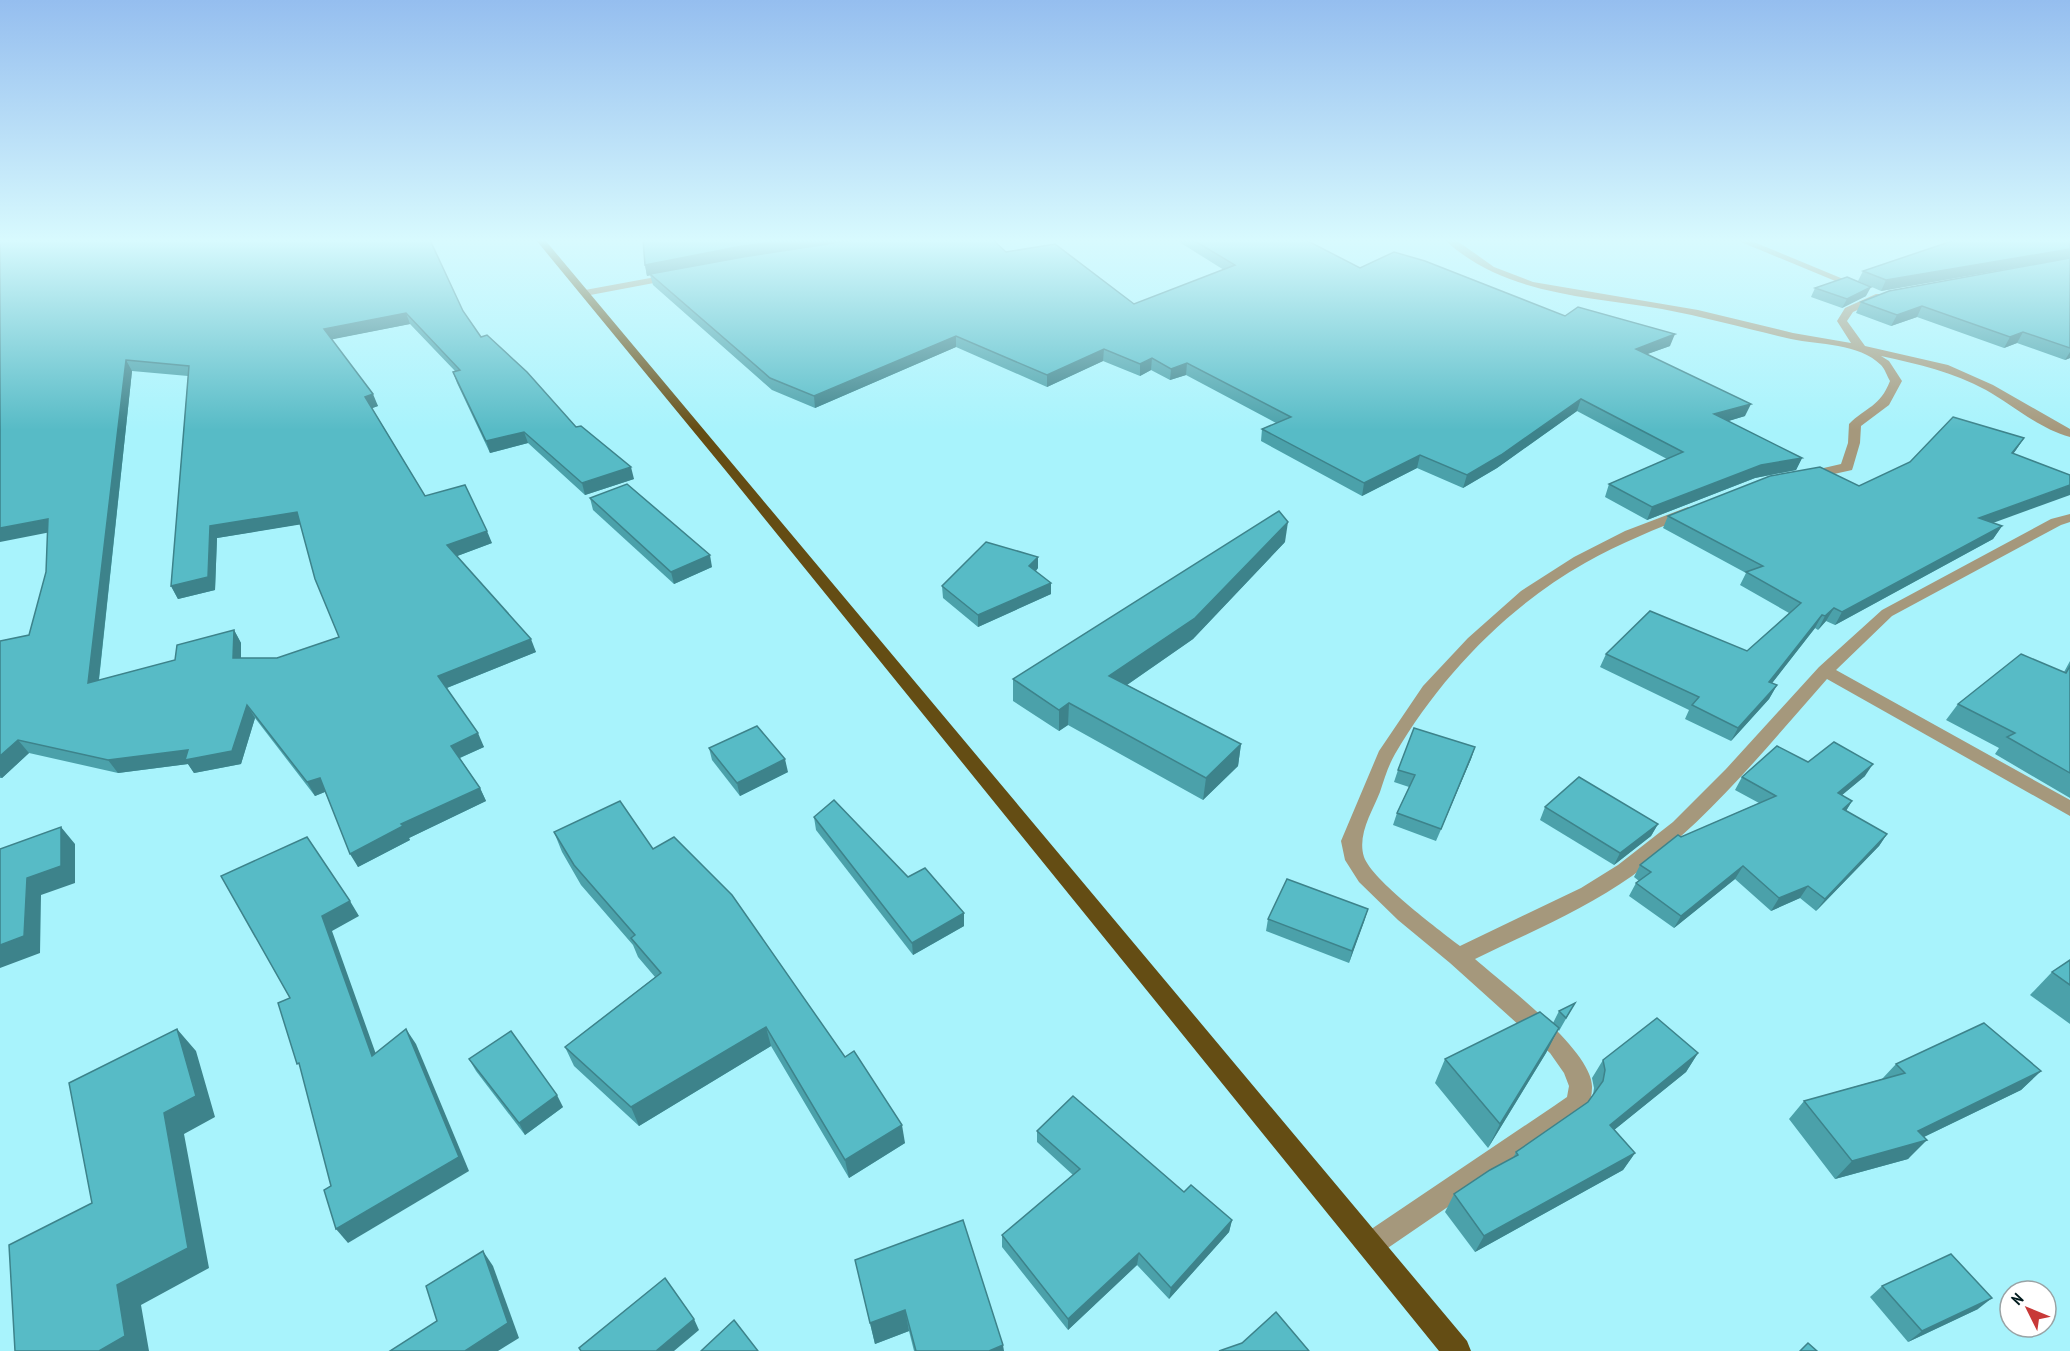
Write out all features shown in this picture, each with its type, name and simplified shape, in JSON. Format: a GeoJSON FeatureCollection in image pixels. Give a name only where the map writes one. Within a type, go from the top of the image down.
{"type":"FeatureCollection","features":[{"type":"Feature","properties":{"kind":"highway"},"geometry":{"type":"LineString","coordinates":[[593,303],[1457,1351]]}},
{"type":"Feature","properties":{"kind":"street"},"geometry":{"type":"LineString","coordinates":[[1644,303],[1944,367],[1989,387],[2070,434]]}},
{"type":"Feature","properties":{"kind":"street"},"geometry":{"type":"LineString","coordinates":[[1794,478],[1847,467],[1854,443],[1855,424],[1878,411],[1891,398],[1896,381],[1885,363],[1861,348],[1850,336],[1842,321],[1849,310],[1864,303]]}},
{"type":"Feature","properties":{"kind":"street"},"geometry":{"type":"LineString","coordinates":[[1370,1245],[1576,1103],[1581,1086],[1575,1067],[1558,1046],[1458,957],[1405,914],[1366,877],[1354,860],[1350,841],[1385,755],[1429,690],[1474,641],[1526,594],[1579,560],[1630,534],[1706,504]]}},
{"type":"Feature","properties":{"kind":"street"},"geometry":{"type":"LineString","coordinates":[[1458,957],[1588,894],[1625,870],[1680,827],[1732,774],[1825,671],[1887,613],[2056,522],[2070,518]]}},
{"type":"Feature","properties":{"kind":"street"},"geometry":{"type":"LineString","coordinates":[[1825,671],[2070,809]]}},
{"type":"Feature","properties":{"kind":"building"},"geometry":{"type":"Polygon","coordinates":[[[0,303],[459,303],[481,337],[487,335],[527,372],[576,427],[581,426],[631,467],[582,483],[524,432],[486,441],[453,372],[460,370],[406,313],[324,329],[373,394],[365,397],[425,496],[465,485],[487,531],[447,545],[531,639],[438,676],[478,733],[451,746],[480,788],[401,824],[403,826],[350,854],[320,778],[307,782],[247,705],[232,751],[185,760],[188,750],[108,760],[18,740],[0,756],[0,641],[29,635],[46,572],[48,519],[0,528],[0,303]],[[126,360],[88,683],[175,660],[177,645],[234,630],[233,658],[277,658],[339,637],[315,579],[297,512],[210,526],[208,577],[171,586],[189,366],[126,360]]]}},
{"type":"Feature","properties":{"kind":"building"},"geometry":{"type":"Polygon","coordinates":[[[684,303],[1532,303],[1565,316],[1578,307],[1675,334],[1636,349],[1751,404],[1714,414],[1802,458],[1761,465],[1652,507],[1609,484],[1683,452],[1581,399],[1501,455],[1467,475],[1420,455],[1364,483],[1262,429],[1291,417],[1187,363],[1171,369],[1152,358],[1140,364],[1104,349],[1047,375],[956,336],[814,396],[770,378],[684,303]]]}},
{"type":"Feature","properties":{"kind":"building"},"geometry":{"type":"Polygon","coordinates":[[[1864,303],[2070,303],[2070,348],[2023,332],[2010,337],[1922,306],[1897,315],[1864,303]]]}},
{"type":"Feature","properties":{"kind":"building"},"geometry":{"type":"Polygon","coordinates":[[[1953,417],[2024,438],[2012,453],[2070,475],[2070,485],[1979,518],[2002,526],[1842,612],[1834,608],[1825,616],[1822,615],[1769,682],[1777,685],[1738,728],[1692,705],[1699,697],[1606,654],[1650,611],[1747,651],[1801,603],[1746,572],[1763,566],[1668,516],[1770,476],[1820,467],[1859,486],[1910,462],[1953,417]]]}},
{"type":"Feature","properties":{"kind":"building"},"geometry":{"type":"Polygon","coordinates":[[[627,484],[710,555],[671,572],[590,498],[627,484]]]}},
{"type":"Feature","properties":{"kind":"building"},"geometry":{"type":"Polygon","coordinates":[[[1279,511],[1288,522],[1195,618],[1109,676],[1241,744],[1206,778],[1069,703],[1059,710],[1013,679],[1279,511]]]}},
{"type":"Feature","properties":{"kind":"building"},"geometry":{"type":"Polygon","coordinates":[[[986,542],[1038,557],[1029,566],[1051,583],[978,615],[942,586],[986,542]]]}},
{"type":"Feature","properties":{"kind":"building"},"geometry":{"type":"Polygon","coordinates":[[[2021,654],[2066,673],[2070,666],[2070,773],[2007,737],[2015,733],[1958,704],[2021,654]]]}},
{"type":"Feature","properties":{"kind":"building"},"geometry":{"type":"Polygon","coordinates":[[[757,726],[785,759],[737,783],[709,748],[757,726]]]}},
{"type":"Feature","properties":{"kind":"building"},"geometry":{"type":"Polygon","coordinates":[[[1414,728],[1475,747],[1441,829],[1397,813],[1415,775],[1398,770],[1414,728]]]}},
{"type":"Feature","properties":{"kind":"building"},"geometry":{"type":"Polygon","coordinates":[[[1834,742],[1873,764],[1838,793],[1852,801],[1843,809],[1887,834],[1825,899],[1808,886],[1779,898],[1743,866],[1681,916],[1636,883],[1651,872],[1640,865],[1678,835],[1681,837],[1776,796],[1742,777],[1777,746],[1808,762],[1834,742]]]}},
{"type":"Feature","properties":{"kind":"building"},"geometry":{"type":"Polygon","coordinates":[[[1579,777],[1658,824],[1620,853],[1545,807],[1579,777]]]}},
{"type":"Feature","properties":{"kind":"building"},"geometry":{"type":"Polygon","coordinates":[[[834,800],[908,877],[925,868],[964,913],[912,943],[814,817],[834,800]]]}},
{"type":"Feature","properties":{"kind":"building"},"geometry":{"type":"Polygon","coordinates":[[[620,801],[653,849],[674,837],[732,895],[845,1057],[854,1051],[902,1125],[845,1160],[766,1027],[631,1107],[565,1047],[661,973],[631,938],[635,935],[574,865],[554,832],[620,801]]]}},
{"type":"Feature","properties":{"kind":"building"},"geometry":{"type":"Polygon","coordinates":[[[61,827],[61,866],[27,878],[24,936],[0,945],[0,849],[61,827]]]}},
{"type":"Feature","properties":{"kind":"building"},"geometry":{"type":"Polygon","coordinates":[[[307,837],[350,901],[322,916],[372,1056],[406,1029],[459,1157],[336,1229],[324,1190],[331,1186],[299,1063],[297,1064],[278,1003],[290,998],[221,876],[307,837]]]}},
{"type":"Feature","properties":{"kind":"building"},"geometry":{"type":"Polygon","coordinates":[[[1287,879],[1368,909],[1352,951],[1268,919],[1287,879]]]}},
{"type":"Feature","properties":{"kind":"building"},"geometry":{"type":"Polygon","coordinates":[[[2070,960],[2070,985],[2052,972],[2070,960]]]}},
{"type":"Feature","properties":{"kind":"building"},"geometry":{"type":"Polygon","coordinates":[[[1575,1003],[1566,1018],[1559,1011],[1575,1003]]]}},
{"type":"Feature","properties":{"kind":"building"},"geometry":{"type":"Polygon","coordinates":[[[1540,1012],[1559,1028],[1500,1124],[1445,1059],[1540,1012]]]}},
{"type":"Feature","properties":{"kind":"building"},"geometry":{"type":"Polygon","coordinates":[[[1657,1018],[1698,1053],[1610,1125],[1635,1153],[1484,1236],[1454,1194],[1518,1155],[1516,1152],[1588,1102],[1603,1081],[1605,1070],[1603,1060],[1657,1018]]]}},
{"type":"Feature","properties":{"kind":"building"},"geometry":{"type":"Polygon","coordinates":[[[1984,1023],[2041,1071],[1918,1131],[1927,1140],[1852,1161],[1804,1101],[1905,1073],[1896,1064],[1984,1023]]]}},
{"type":"Feature","properties":{"kind":"building"},"geometry":{"type":"Polygon","coordinates":[[[177,1029],[196,1096],[164,1113],[188,1248],[117,1285],[125,1336],[99,1351],[15,1351],[9,1245],[92,1203],[69,1083],[177,1029]]]}},
{"type":"Feature","properties":{"kind":"building"},"geometry":{"type":"Polygon","coordinates":[[[511,1031],[557,1095],[519,1123],[469,1059],[511,1031]]]}},
{"type":"Feature","properties":{"kind":"building"},"geometry":{"type":"Polygon","coordinates":[[[1073,1096],[1184,1192],[1191,1185],[1232,1220],[1171,1288],[1139,1253],[1068,1319],[1002,1235],[1080,1169],[1037,1131],[1073,1096]]]}},
{"type":"Feature","properties":{"kind":"building"},"geometry":{"type":"Polygon","coordinates":[[[963,1220],[1003,1345],[989,1351],[916,1351],[905,1310],[870,1323],[855,1260],[963,1220]]]}},
{"type":"Feature","properties":{"kind":"building"},"geometry":{"type":"Polygon","coordinates":[[[483,1251],[508,1323],[465,1351],[390,1351],[437,1321],[426,1286],[483,1251]]]}},
{"type":"Feature","properties":{"kind":"building"},"geometry":{"type":"Polygon","coordinates":[[[1951,1254],[1992,1298],[1922,1331],[1882,1286],[1951,1254]]]}},
{"type":"Feature","properties":{"kind":"building"},"geometry":{"type":"Polygon","coordinates":[[[665,1278],[694,1319],[656,1351],[581,1351],[579,1348],[665,1278]]]}},
{"type":"Feature","properties":{"kind":"building"},"geometry":{"type":"Polygon","coordinates":[[[1276,1312],[1309,1351],[1219,1351],[1242,1343],[1276,1312]]]}},
{"type":"Feature","properties":{"kind":"building"},"geometry":{"type":"Polygon","coordinates":[[[734,1320],[758,1351],[701,1351],[734,1320]]]}},
{"type":"Feature","properties":{"kind":"building"},"geometry":{"type":"Polygon","coordinates":[[[1808,1343],[1817,1351],[1800,1351],[1808,1343]]]}}]}
